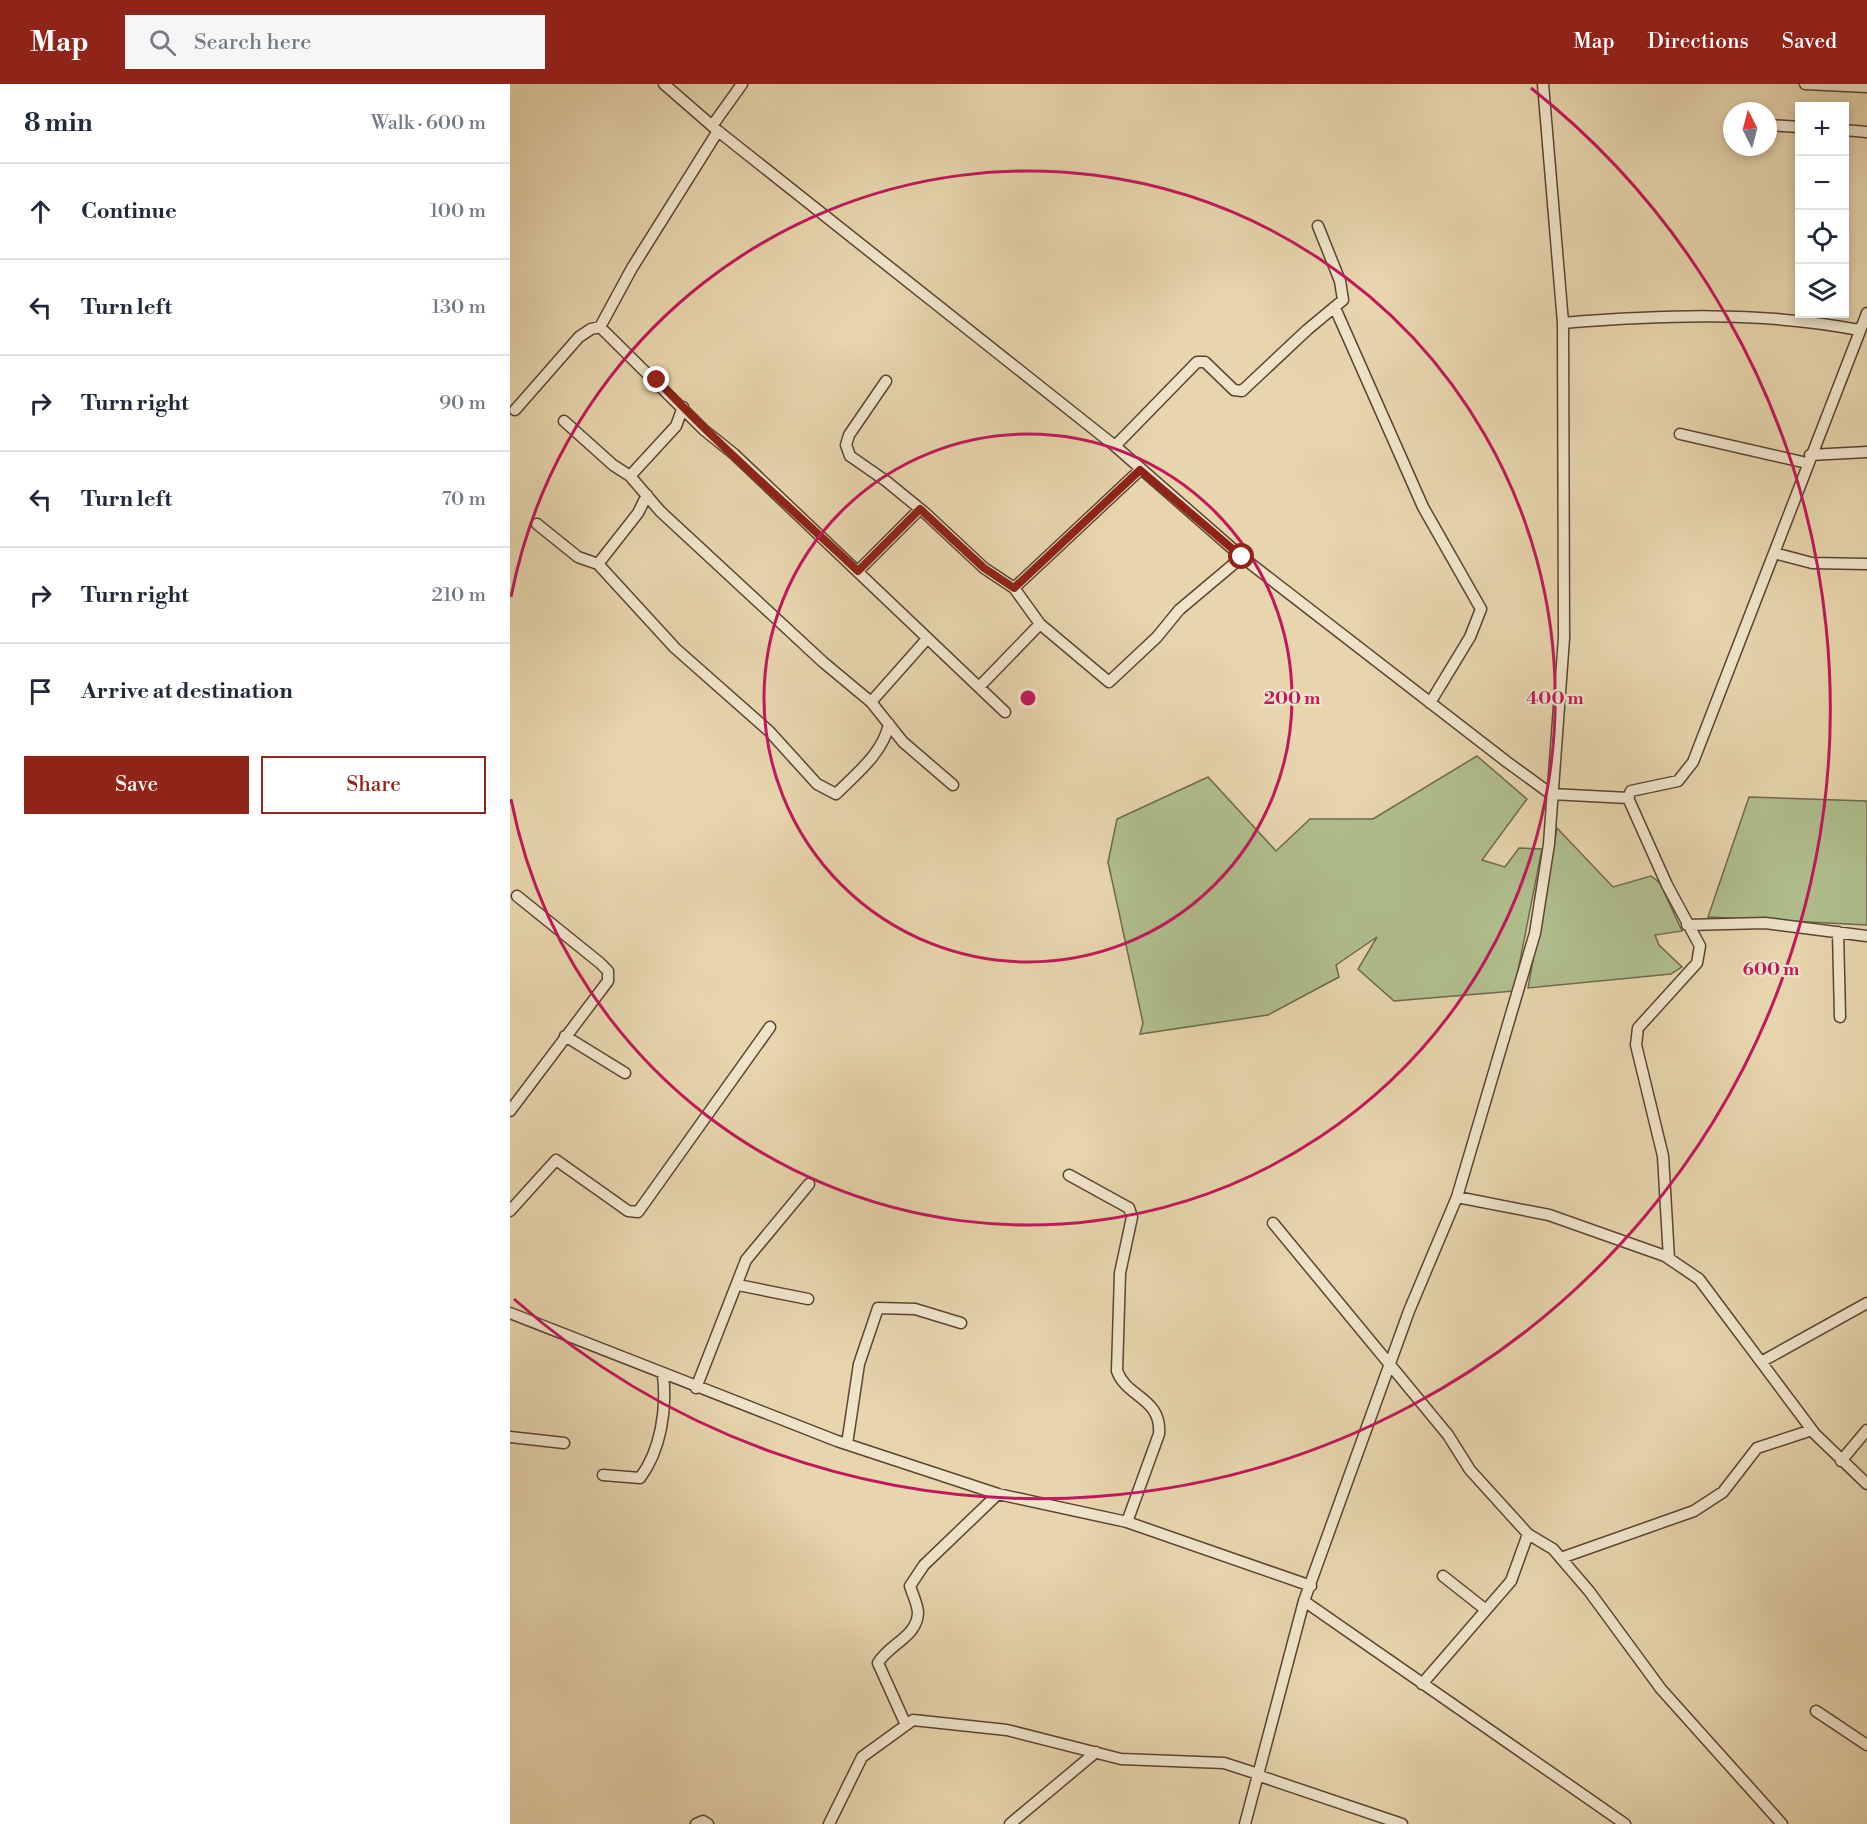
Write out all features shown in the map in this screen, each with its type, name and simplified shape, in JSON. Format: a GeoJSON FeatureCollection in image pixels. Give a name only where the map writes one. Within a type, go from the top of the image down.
{"type":"FeatureCollection","features":[{"type":"Feature","properties":{"kind":"street"},"geometry":{"type":"LineString","coordinates":[[664,84],[715,129],[1115,446],[1242,557],[1551,794],[1628,798]]}},
{"type":"Feature","properties":{"kind":"street"},"geometry":{"type":"LineString","coordinates":[[515,410],[579,337],[591,329],[600,327],[632,268],[742,84]]}},
{"type":"Feature","properties":{"kind":"street"},"geometry":{"type":"LineString","coordinates":[[1245,1824],[1304,1601],[1390,1365],[1457,1197],[1535,933],[1549,844],[1564,638],[1563,323],[1543,84]]}},
{"type":"Feature","properties":{"kind":"street"},"geometry":{"type":"LineString","coordinates":[[1805,84],[1867,87]]}},
{"type":"Feature","properties":{"kind":"street"},"geometry":{"type":"LineString","coordinates":[[1777,126],[1795,127]]}},
{"type":"Feature","properties":{"kind":"street"},"geometry":{"type":"LineString","coordinates":[[1849,130],[1867,132]]}},
{"type":"Feature","properties":{"kind":"street"},"geometry":{"type":"LineString","coordinates":[[1115,446],[1197,362],[1205,362],[1234,390],[1242,391],[1343,300],[1344,292],[1318,226]]}},
{"type":"Feature","properties":{"kind":"street"},"geometry":{"type":"LineString","coordinates":[[1335,308],[1423,507],[1481,609],[1470,637],[1430,703]]}},
{"type":"Feature","properties":{"kind":"street"},"geometry":{"type":"LineString","coordinates":[[1669,1259],[1663,1156],[1636,1045],[1638,1028],[1697,963],[1700,946],[1695,933],[1687,925],[1631,809],[1628,798],[1631,791],[1640,787],[1678,781],[1693,762],[1867,313]]}},
{"type":"Feature","properties":{"kind":"street"},"geometry":{"type":"LineString","coordinates":[[1563,323],[1630,317],[1759,317],[1820,323],[1859,330]]}},
{"type":"Feature","properties":{"kind":"street"},"geometry":{"type":"LineString","coordinates":[[600,327],[858,571],[926,640],[1005,712]]}},
{"type":"Feature","properties":{"kind":"street"},"geometry":{"type":"LineString","coordinates":[[886,381],[849,435],[846,445],[850,456],[920,509],[984,568],[1014,588],[1040,624],[1109,682],[1157,637],[1179,610],[1242,557]]}},
{"type":"Feature","properties":{"kind":"street"},"geometry":{"type":"LineString","coordinates":[[630,476],[676,426],[682,407]]}},
{"type":"Feature","properties":{"kind":"street"},"geometry":{"type":"LineString","coordinates":[[564,421],[613,465],[630,476],[738,585],[871,702],[903,742],[953,786]]}},
{"type":"Feature","properties":{"kind":"street"},"geometry":{"type":"LineString","coordinates":[[1680,434],[1809,459],[1867,452]]}},
{"type":"Feature","properties":{"kind":"street"},"geometry":{"type":"LineString","coordinates":[[1014,588],[1140,470]]}},
{"type":"Feature","properties":{"kind":"street"},"geometry":{"type":"LineString","coordinates":[[598,564],[638,513],[647,495]]}},
{"type":"Feature","properties":{"kind":"street"},"geometry":{"type":"LineString","coordinates":[[858,571],[920,509]]}},
{"type":"Feature","properties":{"kind":"street"},"geometry":{"type":"LineString","coordinates":[[537,524],[578,557],[598,564],[675,648],[769,731],[817,784],[836,794],[865,766],[887,735],[890,724]]}},
{"type":"Feature","properties":{"kind":"street"},"geometry":{"type":"LineString","coordinates":[[1774,552],[1812,563],[1867,564]]}},
{"type":"Feature","properties":{"kind":"street"},"geometry":{"type":"LineString","coordinates":[[979,687],[1040,624]]}},
{"type":"Feature","properties":{"kind":"street"},"geometry":{"type":"LineString","coordinates":[[871,702],[926,640]]}},
{"type":"Feature","properties":{"kind":"street"},"geometry":{"type":"LineString","coordinates":[[510,1111],[608,981],[608,971],[517,896]]}},
{"type":"Feature","properties":{"kind":"street"},"geometry":{"type":"LineString","coordinates":[[1687,925],[1765,923],[1867,936]]}},
{"type":"Feature","properties":{"kind":"street"},"geometry":{"type":"LineString","coordinates":[[1838,932],[1840,1017]]}},
{"type":"Feature","properties":{"kind":"street"},"geometry":{"type":"LineString","coordinates":[[510,1211],[556,1160],[628,1211],[638,1212],[770,1027]]}},
{"type":"Feature","properties":{"kind":"street"},"geometry":{"type":"LineString","coordinates":[[565,1036],[625,1073]]}},
{"type":"Feature","properties":{"kind":"street"},"geometry":{"type":"LineString","coordinates":[[1069,1175],[1129,1208],[1132,1216],[1120,1273],[1117,1371],[1121,1382],[1151,1406],[1160,1420],[1159,1434],[1127,1522]]}},
{"type":"Feature","properties":{"kind":"street"},"geometry":{"type":"LineString","coordinates":[[696,1388],[746,1260],[809,1184]]}},
{"type":"Feature","properties":{"kind":"street"},"geometry":{"type":"LineString","coordinates":[[1457,1197],[1549,1215],[1669,1259],[1699,1279],[1812,1430],[1841,1461],[1867,1484]]}},
{"type":"Feature","properties":{"kind":"street"},"geometry":{"type":"LineString","coordinates":[[1273,1223],[1448,1435],[1470,1470],[1528,1534],[1553,1549],[1561,1558],[1589,1590],[1661,1689],[1782,1824]]}},
{"type":"Feature","properties":{"kind":"street"},"geometry":{"type":"LineString","coordinates":[[738,1285],[808,1299]]}},
{"type":"Feature","properties":{"kind":"street"},"geometry":{"type":"LineString","coordinates":[[1761,1362],[1867,1303]]}},
{"type":"Feature","properties":{"kind":"street"},"geometry":{"type":"LineString","coordinates":[[847,1444],[859,1364],[878,1308],[915,1309],[961,1323]]}},
{"type":"Feature","properties":{"kind":"street"},"geometry":{"type":"LineString","coordinates":[[510,1313],[696,1388],[847,1444],[998,1494],[1127,1522],[1311,1586]]}},
{"type":"Feature","properties":{"kind":"street"},"geometry":{"type":"LineString","coordinates":[[603,1475],[640,1478],[646,1470],[660,1435],[665,1394],[663,1375]]}},
{"type":"Feature","properties":{"kind":"street"},"geometry":{"type":"LineString","coordinates":[[1561,1558],[1694,1512],[1723,1492],[1757,1448],[1812,1430]]}},
{"type":"Feature","properties":{"kind":"street"},"geometry":{"type":"LineString","coordinates":[[1841,1461],[1867,1430]]}},
{"type":"Feature","properties":{"kind":"street"},"geometry":{"type":"LineString","coordinates":[[510,1437],[564,1443]]}},
{"type":"Feature","properties":{"kind":"street"},"geometry":{"type":"LineString","coordinates":[[906,1725],[878,1663],[885,1651],[911,1633],[918,1612],[910,1586],[924,1565],[998,1494]]}},
{"type":"Feature","properties":{"kind":"street"},"geometry":{"type":"LineString","coordinates":[[1422,1684],[1511,1581],[1528,1534]]}},
{"type":"Feature","properties":{"kind":"street"},"geometry":{"type":"LineString","coordinates":[[1443,1576],[1486,1610]]}},
{"type":"Feature","properties":{"kind":"street"},"geometry":{"type":"LineString","coordinates":[[1304,1601],[1612,1820],[1625,1824]]}},
{"type":"Feature","properties":{"kind":"street"},"geometry":{"type":"LineString","coordinates":[[1816,1711],[1867,1745]]}},
{"type":"Feature","properties":{"kind":"street"},"geometry":{"type":"LineString","coordinates":[[829,1824],[862,1757],[913,1719],[1007,1730],[1121,1759],[1224,1763],[1402,1824]]}},
{"type":"Feature","properties":{"kind":"street"},"geometry":{"type":"LineString","coordinates":[[1010,1824],[1096,1752]]}},
{"type":"Feature","properties":{"kind":"street"},"geometry":{"type":"LineString","coordinates":[[696,1824],[702,1821],[708,1824]]}},
{"type":"Feature","properties":{"kind":"green space"},"geometry":{"type":"Polygon","coordinates":[[[1477,756],[1527,799],[1482,860],[1505,867],[1519,848],[1542,849],[1514,991],[1394,1001],[1358,969],[1377,937],[1336,965],[1339,977],[1268,1015],[1140,1034],[1143,1023],[1108,862],[1117,819],[1208,777],[1276,851],[1310,819],[1373,819],[1477,756]]]}},
{"type":"Feature","properties":{"kind":"green space"},"geometry":{"type":"Polygon","coordinates":[[[1749,797],[1867,801],[1867,925],[1708,917],[1749,797]]]}},
{"type":"Feature","properties":{"kind":"green space"},"geometry":{"type":"Polygon","coordinates":[[[1557,828],[1613,887],[1651,876],[1660,883],[1682,931],[1655,935],[1659,945],[1682,967],[1671,974],[1528,988],[1557,828]]]}},
{"type":"Feature","properties":{"kind":"route"},"geometry":{"type":"LineString","coordinates":[[657,380],[704,430],[734,454],[858,571],[920,509],[984,568],[1014,588],[1140,470],[1242,557]]}}]}
